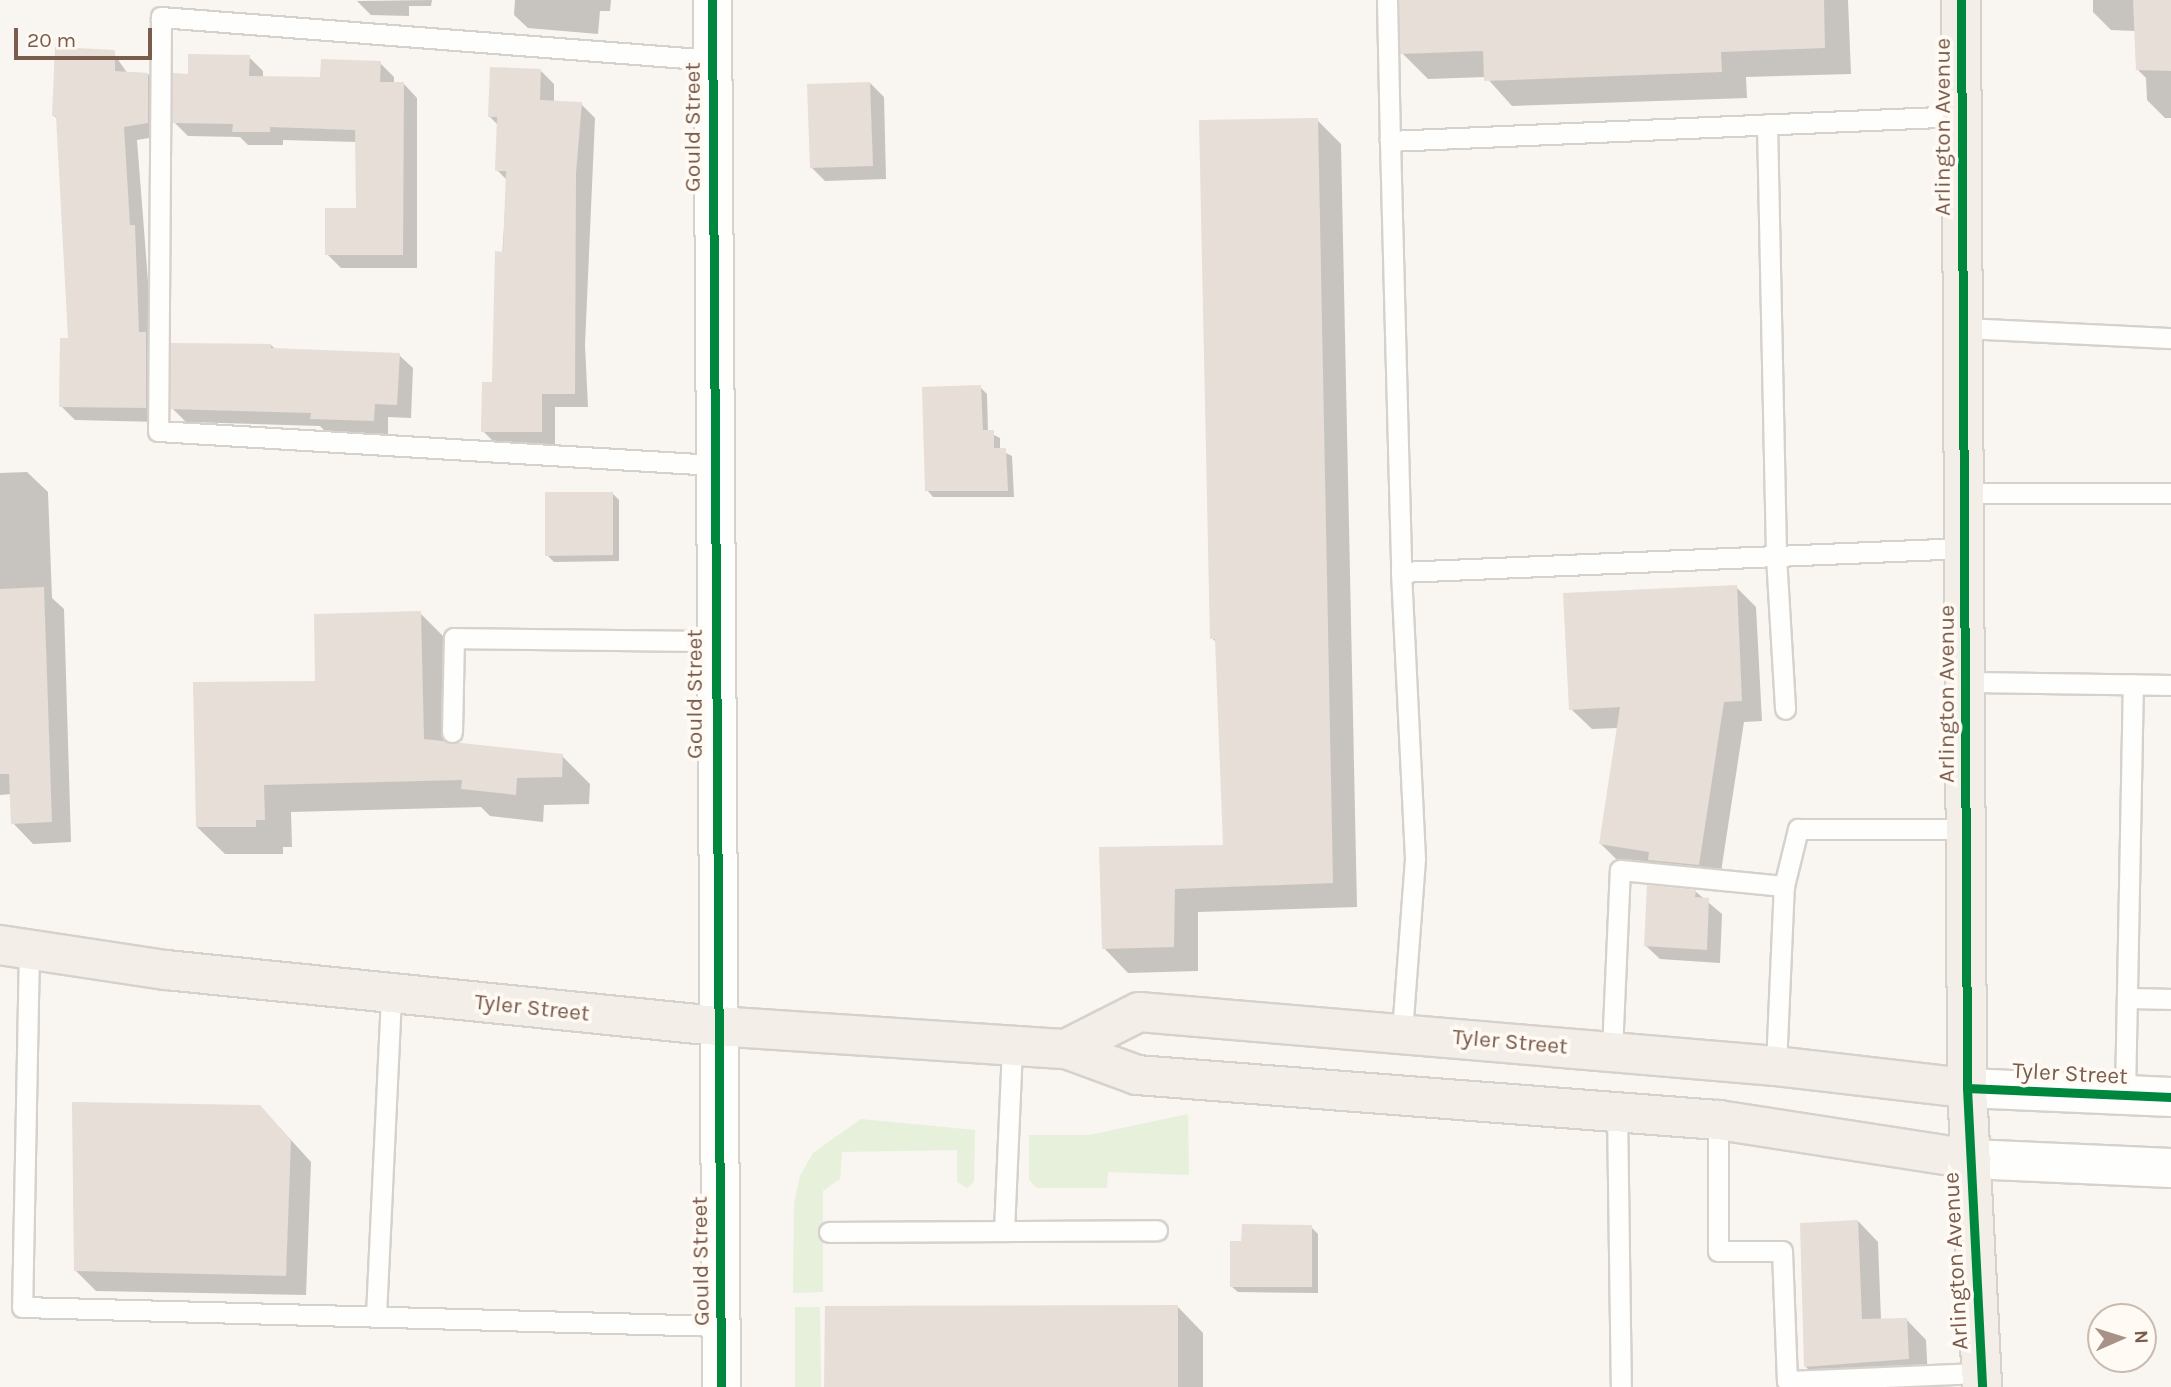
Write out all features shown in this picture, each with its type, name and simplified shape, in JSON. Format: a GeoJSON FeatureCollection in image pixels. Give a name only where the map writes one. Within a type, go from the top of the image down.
{"type":"FeatureCollection","features":[{"type":"Feature","properties":{"kind":"main road","name":"Arlington Avenue"},"geometry":{"type":"LineString","coordinates":[[1961,0],[1967,1088],[1981,1380]]}},
{"type":"Feature","properties":{"kind":"main road","name":"Tyler Street"},"geometry":{"type":"LineString","coordinates":[[15,947],[166,970],[716,1026],[1066,1049],[1137,1075],[1617,1110],[1718,1120],[1970,1158],[2171,1168]]}},
{"type":"Feature","properties":{"kind":"main road","name":"Tyler Street"},"geometry":{"type":"LineString","coordinates":[[1066,1049],[1139,1012],[1402,1031],[1776,1066],[1967,1088],[2171,1097]]}},
{"type":"Feature","properties":{"kind":"street","name":"Gould Street"},"geometry":{"type":"LineString","coordinates":[[712,0],[716,1026],[722,1387]]}},
{"type":"Feature","properties":{"kind":"lane"},"geometry":{"type":"LineString","coordinates":[[1387,0],[1401,572],[1415,859],[1402,1031]]}},
{"type":"Feature","properties":{"kind":"lane"},"geometry":{"type":"LineString","coordinates":[[712,60],[161,17],[158,430],[714,465]]}},
{"type":"Feature","properties":{"kind":"lane"},"geometry":{"type":"LineString","coordinates":[[1390,141],[1962,116]]}},
{"type":"Feature","properties":{"kind":"lane"},"geometry":{"type":"LineString","coordinates":[[1767,124],[1776,556],[1786,709]]}},
{"type":"Feature","properties":{"kind":"lane"},"geometry":{"type":"LineString","coordinates":[[1964,328],[2171,338]]}},
{"type":"Feature","properties":{"kind":"lane"},"geometry":{"type":"LineString","coordinates":[[1965,493],[2171,493]]}},
{"type":"Feature","properties":{"kind":"lane"},"geometry":{"type":"LineString","coordinates":[[1401,572],[1965,548]]}},
{"type":"Feature","properties":{"kind":"lane"},"geometry":{"type":"LineString","coordinates":[[452,732],[454,638],[714,641]]}},
{"type":"Feature","properties":{"kind":"lane"},"geometry":{"type":"LineString","coordinates":[[1966,682],[2171,685]]}},
{"type":"Feature","properties":{"kind":"lane"},"geometry":{"type":"LineString","coordinates":[[2125,1095],[2129,998],[2133,684]]}},
{"type":"Feature","properties":{"kind":"lane"},"geometry":{"type":"LineString","coordinates":[[1776,1066],[1784,886],[1798,829],[1967,829]]}},
{"type":"Feature","properties":{"kind":"lane"},"geometry":{"type":"LineString","coordinates":[[1612,1051],[1620,870],[1784,886]]}},
{"type":"Feature","properties":{"kind":"lane"},"geometry":{"type":"LineString","coordinates":[[15,947],[22,1307],[721,1326]]}},
{"type":"Feature","properties":{"kind":"lane"},"geometry":{"type":"LineString","coordinates":[[376,1315],[391,994]]}},
{"type":"Feature","properties":{"kind":"lane"},"geometry":{"type":"LineString","coordinates":[[2129,998],[2171,999]]}},
{"type":"Feature","properties":{"kind":"lane"},"geometry":{"type":"LineString","coordinates":[[1004,1231],[1012,1045]]}},
{"type":"Feature","properties":{"kind":"lane"},"geometry":{"type":"LineString","coordinates":[[1617,1110],[1621,1387]]}},
{"type":"Feature","properties":{"kind":"lane"},"geometry":{"type":"LineString","coordinates":[[1718,1120],[1718,1251],[1782,1251],[1787,1381],[1981,1380]]}},
{"type":"Feature","properties":{"kind":"lane"},"geometry":{"type":"LineString","coordinates":[[829,1233],[1157,1230]]}},
{"type":"Feature","properties":{"kind":"green space"},"geometry":{"type":"Polygon","coordinates":[[[1188,1114],[1189,1175],[1108,1172],[1107,1188],[1037,1188],[1029,1180],[1029,1135],[1089,1135],[1188,1114]]]}},
{"type":"Feature","properties":{"kind":"green space"},"geometry":{"type":"Polygon","coordinates":[[[861,1119],[975,1130],[974,1182],[967,1188],[957,1182],[957,1150],[842,1152],[840,1179],[823,1191],[823,1292],[793,1293],[794,1204],[800,1176],[813,1153],[861,1119]]]}},
{"type":"Feature","properties":{"kind":"green space"},"geometry":{"type":"Polygon","coordinates":[[[795,1307],[820,1307],[821,1387],[795,1387],[795,1307]]]}},
{"type":"Feature","properties":{"kind":"building"},"geometry":{"type":"Polygon","coordinates":[[[1399,0],[1824,0],[1825,48],[1721,52],[1722,72],[1484,81],[1483,51],[1400,54],[1399,0]]]}},
{"type":"Feature","properties":{"kind":"building"},"geometry":{"type":"Polygon","coordinates":[[[2133,0],[2171,0],[2171,71],[2136,70],[2133,0]]]}},
{"type":"Feature","properties":{"kind":"building"},"geometry":{"type":"Polygon","coordinates":[[[55,47],[115,50],[115,71],[148,73],[148,123],[124,127],[130,225],[135,225],[139,332],[146,332],[146,408],[59,407],[60,338],[68,338],[56,116],[52,116],[55,47]]]}},
{"type":"Feature","properties":{"kind":"building"},"geometry":{"type":"Polygon","coordinates":[[[188,54],[250,55],[249,76],[320,77],[321,59],[381,61],[380,82],[404,82],[403,255],[325,255],[325,208],[356,208],[355,130],[270,127],[270,132],[232,132],[233,124],[172,123],[173,73],[188,74],[188,54]]]}},
{"type":"Feature","properties":{"kind":"building"},"geometry":{"type":"Polygon","coordinates":[[[490,67],[541,69],[540,100],[582,102],[576,173],[575,394],[542,394],[542,432],[481,432],[482,382],[492,382],[495,251],[503,252],[506,171],[495,171],[497,117],[488,117],[490,67]]]}},
{"type":"Feature","properties":{"kind":"building"},"geometry":{"type":"Polygon","coordinates":[[[870,82],[873,166],[810,168],[807,84],[870,82]]]}},
{"type":"Feature","properties":{"kind":"building"},"geometry":{"type":"Polygon","coordinates":[[[1318,118],[1333,883],[1175,889],[1174,947],[1102,949],[1099,847],[1223,845],[1215,639],[1210,639],[1199,120],[1318,118]]]}},
{"type":"Feature","properties":{"kind":"building"},"geometry":{"type":"Polygon","coordinates":[[[171,343],[271,344],[271,348],[400,353],[397,405],[375,404],[374,421],[310,419],[311,413],[170,409],[171,343]]]}},
{"type":"Feature","properties":{"kind":"building"},"geometry":{"type":"Polygon","coordinates":[[[981,385],[983,430],[994,430],[994,448],[1006,448],[1008,491],[925,491],[922,387],[981,385]]]}},
{"type":"Feature","properties":{"kind":"building"},"geometry":{"type":"Polygon","coordinates":[[[545,492],[613,492],[613,555],[545,556],[545,492]]]}},
{"type":"Feature","properties":{"kind":"building"},"geometry":{"type":"Polygon","coordinates":[[[1737,585],[1742,701],[1724,702],[1699,865],[1648,860],[1649,852],[1599,844],[1620,707],[1569,710],[1563,593],[1737,585]]]}},
{"type":"Feature","properties":{"kind":"building"},"geometry":{"type":"Polygon","coordinates":[[[44,587],[52,822],[11,824],[9,774],[0,774],[0,589],[44,587]]]}},
{"type":"Feature","properties":{"kind":"building"},"geometry":{"type":"Polygon","coordinates":[[[421,611],[424,739],[563,754],[562,777],[517,778],[516,795],[461,789],[462,780],[264,785],[265,820],[256,820],[256,827],[196,827],[193,682],[315,681],[314,614],[421,611]]]}},
{"type":"Feature","properties":{"kind":"building"},"geometry":{"type":"Polygon","coordinates":[[[1647,885],[1696,890],[1695,897],[1709,898],[1707,950],[1644,946],[1647,885]]]}},
{"type":"Feature","properties":{"kind":"building"},"geometry":{"type":"Polygon","coordinates":[[[72,1102],[260,1105],[291,1140],[286,1276],[74,1271],[72,1102]]]}},
{"type":"Feature","properties":{"kind":"building"},"geometry":{"type":"Polygon","coordinates":[[[1858,1220],[1862,1319],[1907,1318],[1909,1359],[1804,1367],[1800,1223],[1858,1220]]]}},
{"type":"Feature","properties":{"kind":"building"},"geometry":{"type":"Polygon","coordinates":[[[1242,1224],[1312,1225],[1312,1287],[1230,1287],[1230,1241],[1241,1241],[1242,1224]]]}},
{"type":"Feature","properties":{"kind":"building"},"geometry":{"type":"Polygon","coordinates":[[[1178,1305],[1178,1387],[824,1387],[825,1306],[1178,1305]]]}},
{"type":"Feature","properties":{"kind":"cycle path"},"geometry":{"type":"LineString","coordinates":[[712,0],[721,1387]]}},
{"type":"Feature","properties":{"kind":"cycle path"},"geometry":{"type":"LineString","coordinates":[[1961,0],[1967,1088],[1982,1387]]}},
{"type":"Feature","properties":{"kind":"cycle path"},"geometry":{"type":"LineString","coordinates":[[1967,1088],[2171,1097]]}}]}
